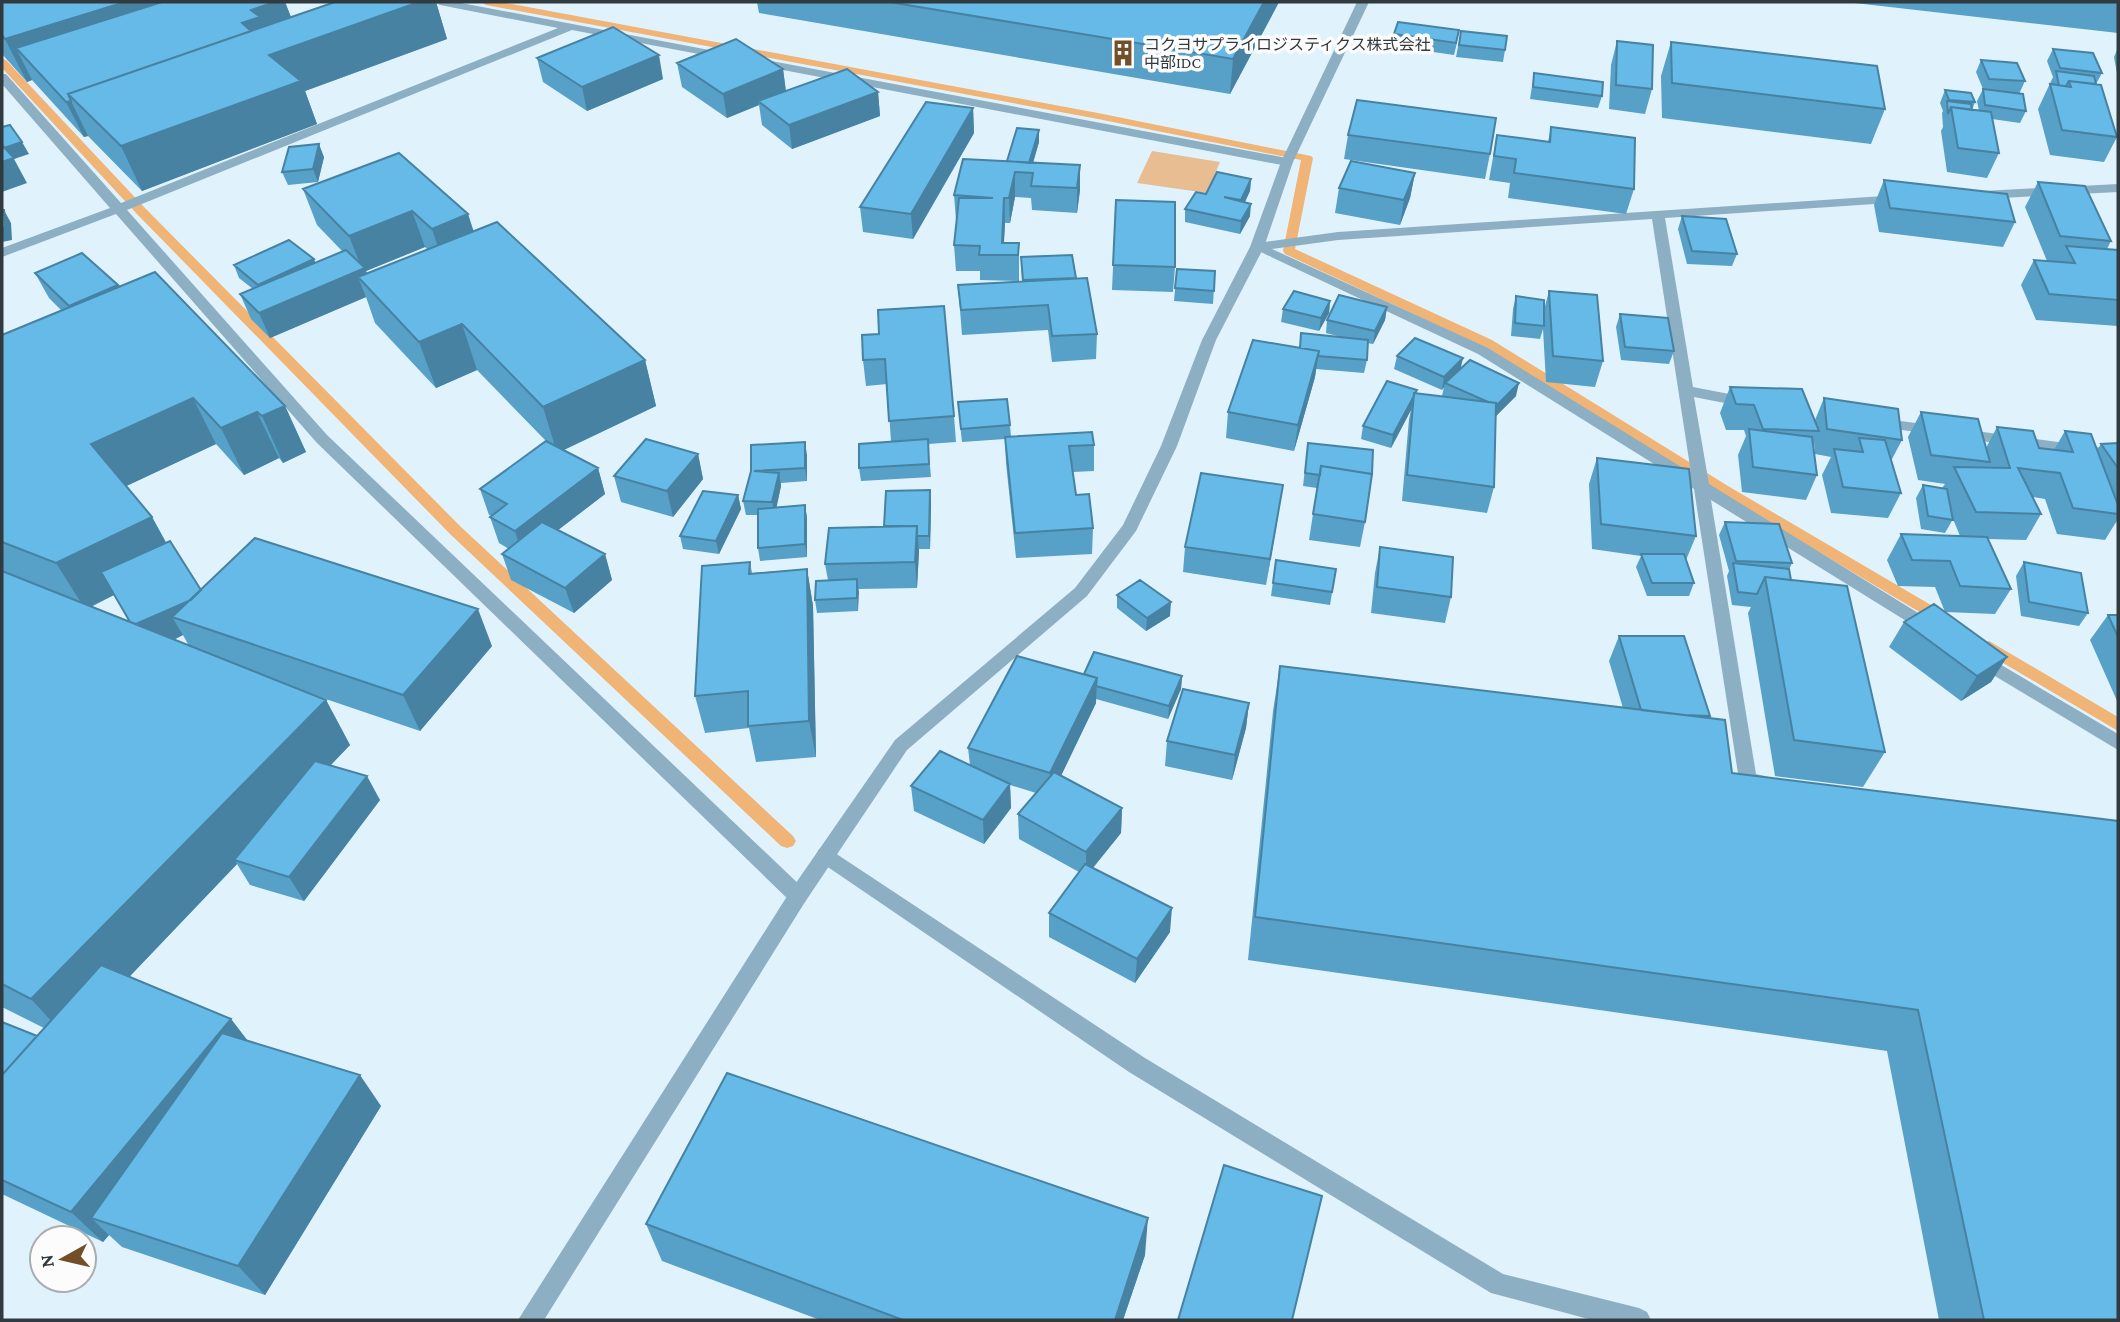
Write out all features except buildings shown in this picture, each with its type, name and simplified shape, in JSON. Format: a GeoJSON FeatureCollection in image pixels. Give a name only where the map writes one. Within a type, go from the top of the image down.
{"type":"FeatureCollection","features":[{"type":"Feature","properties":{"kind":"street"},"geometry":{"type":"LineString","coordinates":[[440,2],[1287,162]]}},
{"type":"Feature","properties":{"kind":"street"},"geometry":{"type":"LineString","coordinates":[[530,1320],[798,896],[901,745],[1082,593],[1130,527],[1170,446],[1209,340],[1257,247],[1287,162],[1363,2]]}},
{"type":"Feature","properties":{"kind":"street"},"geometry":{"type":"LineString","coordinates":[[2,253],[121,208],[570,27]]}},
{"type":"Feature","properties":{"kind":"street"},"geometry":{"type":"LineString","coordinates":[[2,77],[121,208],[323,439],[798,896]]}},
{"type":"Feature","properties":{"kind":"street"},"geometry":{"type":"LineString","coordinates":[[1965,196],[2118,188]]}},
{"type":"Feature","properties":{"kind":"street"},"geometry":{"type":"LineString","coordinates":[[1257,247],[1338,236],[1909,199]]}},
{"type":"Feature","properties":{"kind":"street"},"geometry":{"type":"LineString","coordinates":[[1658,216],[1748,780],[1789,787]]}},
{"type":"Feature","properties":{"kind":"street"},"geometry":{"type":"LineString","coordinates":[[1257,247],[1483,351],[1939,634]]}},
{"type":"Feature","properties":{"kind":"street"},"geometry":{"type":"LineString","coordinates":[[1685,390],[1762,405]]}},
{"type":"Feature","properties":{"kind":"street"},"geometry":{"type":"LineString","coordinates":[[1855,421],[2118,455]]}},
{"type":"Feature","properties":{"kind":"street"},"geometry":{"type":"LineString","coordinates":[[1963,648],[2118,743]]}},
{"type":"Feature","properties":{"kind":"street"},"geometry":{"type":"LineString","coordinates":[[826,855],[1137,1065],[1499,1285],[1639,1320]]}},
{"type":"Feature","properties":{"kind":"shaded area"},"geometry":{"type":"Polygon","coordinates":[[[1152,151],[1220,162],[1207,193],[1137,183],[1152,151]]]}},
{"type":"Feature","properties":{"kind":"waterway"},"geometry":{"type":"LineString","coordinates":[[486,2],[1098,116],[1307,158],[1289,251],[1487,343],[1723,489],[1943,619]]}},
{"type":"Feature","properties":{"kind":"waterway"},"geometry":{"type":"LineString","coordinates":[[2,62],[140,210],[456,531],[787,841]]}},
{"type":"Feature","properties":{"kind":"waterway"},"geometry":{"type":"LineString","coordinates":[[1989,647],[2118,725]]}},
{"type":"Feature","properties":{"kind":"place","name":"コクヨサプライロジスティクス株式会社 中部IDC"},"geometry":{"type":"Point","coordinates":[1123,53]}}]}
